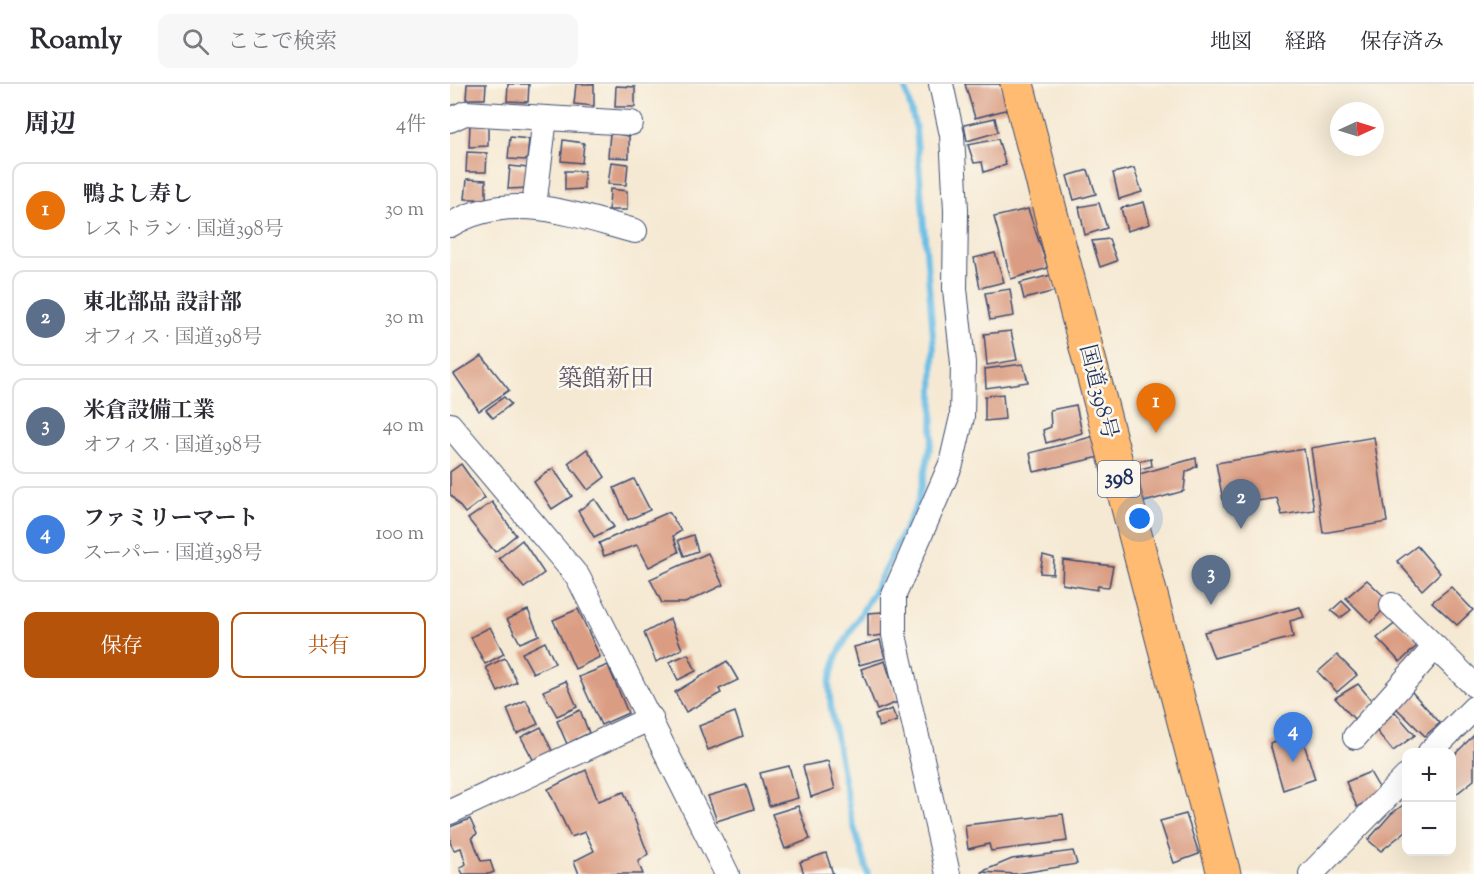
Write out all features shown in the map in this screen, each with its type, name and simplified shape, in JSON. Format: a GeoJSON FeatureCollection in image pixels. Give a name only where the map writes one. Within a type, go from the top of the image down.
{"type":"FeatureCollection","features":[{"type":"Feature","properties":{"kind":"highway","name":"国道398号"},"geometry":{"type":"LineString","coordinates":[[1017,84],[1224,874]]}},
{"type":"Feature","properties":{"kind":"street"},"geometry":{"type":"LineString","coordinates":[[941,84],[952,135],[956,210],[955,289],[963,363],[962,417],[951,464],[894,595],[894,634],[948,874]]}},
{"type":"Feature","properties":{"kind":"street"},"geometry":{"type":"LineString","coordinates":[[450,120],[465,113],[631,123]]}},
{"type":"Feature","properties":{"kind":"street"},"geometry":{"type":"LineString","coordinates":[[534,206],[545,118]]}},
{"type":"Feature","properties":{"kind":"street"},"geometry":{"type":"LineString","coordinates":[[450,225],[495,208],[534,206],[635,231]]}},
{"type":"Feature","properties":{"kind":"street"},"geometry":{"type":"LineString","coordinates":[[454,437],[578,577],[651,718],[727,874]]}},
{"type":"Feature","properties":{"kind":"street"},"geometry":{"type":"LineString","coordinates":[[1392,605],[1474,685]]}},
{"type":"Feature","properties":{"kind":"street"},"geometry":{"type":"LineString","coordinates":[[1355,737],[1435,647]]}},
{"type":"Feature","properties":{"kind":"street"},"geometry":{"type":"LineString","coordinates":[[1435,748],[1474,708]]}},
{"type":"Feature","properties":{"kind":"street"},"geometry":{"type":"LineString","coordinates":[[450,812],[651,718]]}},
{"type":"Feature","properties":{"kind":"street"},"geometry":{"type":"LineString","coordinates":[[1311,874],[1402,782]]}},
{"type":"Feature","properties":{"kind":"building"},"geometry":{"type":"Polygon","coordinates":[[[467,84],[486,84],[485,99],[466,99],[467,84]]]}},
{"type":"Feature","properties":{"kind":"building"},"geometry":{"type":"Polygon","coordinates":[[[508,84],[529,84],[528,102],[507,101],[508,84]]]}},
{"type":"Feature","properties":{"kind":"building"},"geometry":{"type":"Polygon","coordinates":[[[576,84],[594,84],[594,106],[574,104],[576,84]]]}},
{"type":"Feature","properties":{"kind":"building"},"geometry":{"type":"Polygon","coordinates":[[[965,84],[1000,84],[1009,109],[975,118],[965,84]]]}},
{"type":"Feature","properties":{"kind":"building"},"geometry":{"type":"Polygon","coordinates":[[[616,86],[635,87],[635,107],[615,107],[616,86]]]}},
{"type":"Feature","properties":{"kind":"building"},"geometry":{"type":"Polygon","coordinates":[[[995,118],[998,132],[967,141],[964,125],[995,118]]]}},
{"type":"Feature","properties":{"kind":"building"},"geometry":{"type":"Polygon","coordinates":[[[470,124],[488,126],[488,146],[469,147],[470,124]]]}},
{"type":"Feature","properties":{"kind":"building"},"geometry":{"type":"Polygon","coordinates":[[[610,133],[629,136],[629,158],[608,157],[610,133]]]}},
{"type":"Feature","properties":{"kind":"building"},"geometry":{"type":"Polygon","coordinates":[[[510,137],[529,139],[527,160],[508,159],[510,137]]]}},
{"type":"Feature","properties":{"kind":"building"},"geometry":{"type":"Polygon","coordinates":[[[998,139],[1006,165],[984,172],[982,162],[974,163],[968,145],[998,139]]]}},
{"type":"Feature","properties":{"kind":"building"},"geometry":{"type":"Polygon","coordinates":[[[563,140],[584,143],[582,163],[561,161],[563,140]]]}},
{"type":"Feature","properties":{"kind":"building"},"geometry":{"type":"Polygon","coordinates":[[[467,152],[487,153],[486,172],[466,172],[467,152]]]}},
{"type":"Feature","properties":{"kind":"building"},"geometry":{"type":"Polygon","coordinates":[[[611,162],[628,164],[626,185],[608,184],[611,162]]]}},
{"type":"Feature","properties":{"kind":"building"},"geometry":{"type":"Polygon","coordinates":[[[510,166],[528,168],[528,188],[508,189],[510,166]]]}},
{"type":"Feature","properties":{"kind":"building"},"geometry":{"type":"Polygon","coordinates":[[[1134,168],[1142,192],[1119,199],[1113,173],[1134,168]]]}},
{"type":"Feature","properties":{"kind":"building"},"geometry":{"type":"Polygon","coordinates":[[[1088,170],[1096,194],[1074,200],[1067,176],[1088,170]]]}},
{"type":"Feature","properties":{"kind":"building"},"geometry":{"type":"Polygon","coordinates":[[[565,171],[584,171],[584,189],[565,190],[565,171]]]}},
{"type":"Feature","properties":{"kind":"building"},"geometry":{"type":"Polygon","coordinates":[[[467,179],[486,180],[486,199],[465,199],[467,179]]]}},
{"type":"Feature","properties":{"kind":"building"},"geometry":{"type":"Polygon","coordinates":[[[610,189],[627,191],[627,210],[609,210],[610,189]]]}},
{"type":"Feature","properties":{"kind":"building"},"geometry":{"type":"Polygon","coordinates":[[[1144,202],[1150,224],[1127,231],[1121,208],[1144,202]]]}},
{"type":"Feature","properties":{"kind":"building"},"geometry":{"type":"Polygon","coordinates":[[[1099,203],[1107,228],[1085,235],[1079,207],[1099,203]]]}},
{"type":"Feature","properties":{"kind":"building"},"geometry":{"type":"Polygon","coordinates":[[[1028,209],[1048,268],[1011,279],[994,217],[1028,209]]]}},
{"type":"Feature","properties":{"kind":"building"},"geometry":{"type":"Polygon","coordinates":[[[1109,239],[1117,261],[1100,267],[1092,241],[1109,239]]]}},
{"type":"Feature","properties":{"kind":"building"},"geometry":{"type":"Polygon","coordinates":[[[995,253],[1004,282],[980,288],[974,258],[995,253]]]}},
{"type":"Feature","properties":{"kind":"building"},"geometry":{"type":"Polygon","coordinates":[[[1051,275],[1055,291],[1024,299],[1020,283],[1051,275]]]}},
{"type":"Feature","properties":{"kind":"building"},"geometry":{"type":"Polygon","coordinates":[[[1010,289],[1014,316],[990,320],[985,293],[1010,289]]]}},
{"type":"Feature","properties":{"kind":"building"},"geometry":{"type":"Polygon","coordinates":[[[1011,331],[1017,360],[987,365],[984,334],[1011,331]]]}},
{"type":"Feature","properties":{"kind":"building"},"geometry":{"type":"Polygon","coordinates":[[[482,356],[509,390],[479,411],[454,374],[482,356]]]}},
{"type":"Feature","properties":{"kind":"building"},"geometry":{"type":"Polygon","coordinates":[[[1023,364],[1028,382],[986,388],[985,369],[1023,364]]]}},
{"type":"Feature","properties":{"kind":"building"},"geometry":{"type":"Polygon","coordinates":[[[1003,394],[1005,419],[985,421],[985,396],[1003,394]]]}},
{"type":"Feature","properties":{"kind":"building"},"geometry":{"type":"Polygon","coordinates":[[[504,397],[511,404],[493,418],[486,410],[504,397]]]}},
{"type":"Feature","properties":{"kind":"building"},"geometry":{"type":"Polygon","coordinates":[[[1076,405],[1082,433],[1046,443],[1043,430],[1051,427],[1050,410],[1076,405]]]}},
{"type":"Feature","properties":{"kind":"building"},"geometry":{"type":"Polygon","coordinates":[[[1095,436],[1100,457],[1034,472],[1030,453],[1095,436]]]}},
{"type":"Feature","properties":{"kind":"building"},"geometry":{"type":"Polygon","coordinates":[[[1374,437],[1387,522],[1323,533],[1311,448],[1374,437]]]}},
{"type":"Feature","properties":{"kind":"building"},"geometry":{"type":"Polygon","coordinates":[[[587,449],[605,477],[588,490],[568,463],[587,449]]]}},
{"type":"Feature","properties":{"kind":"building"},"geometry":{"type":"Polygon","coordinates":[[[1304,449],[1314,510],[1282,515],[1277,498],[1224,506],[1216,463],[1304,449]]]}},
{"type":"Feature","properties":{"kind":"building"},"geometry":{"type":"Polygon","coordinates":[[[1196,458],[1197,466],[1186,472],[1184,491],[1144,502],[1136,475],[1196,458]]]}},
{"type":"Feature","properties":{"kind":"building"},"geometry":{"type":"Polygon","coordinates":[[[1151,459],[1152,466],[1132,471],[1130,463],[1151,459]]]}},
{"type":"Feature","properties":{"kind":"building"},"geometry":{"type":"Polygon","coordinates":[[[461,464],[485,498],[465,513],[450,494],[450,472],[461,464]]]}},
{"type":"Feature","properties":{"kind":"building"},"geometry":{"type":"Polygon","coordinates":[[[553,468],[572,496],[552,509],[534,482],[553,468]]]}},
{"type":"Feature","properties":{"kind":"building"},"geometry":{"type":"Polygon","coordinates":[[[634,479],[650,510],[628,520],[614,488],[634,479]]]}},
{"type":"Feature","properties":{"kind":"building"},"geometry":{"type":"Polygon","coordinates":[[[595,499],[614,527],[594,537],[578,511],[595,499]]]}},
{"type":"Feature","properties":{"kind":"building"},"geometry":{"type":"Polygon","coordinates":[[[492,502],[516,535],[495,552],[468,519],[492,502]]]}},
{"type":"Feature","properties":{"kind":"building"},"geometry":{"type":"Polygon","coordinates":[[[669,512],[681,531],[673,536],[679,552],[649,567],[637,545],[604,556],[599,543],[669,512]]]}},
{"type":"Feature","properties":{"kind":"building"},"geometry":{"type":"Polygon","coordinates":[[[693,535],[698,551],[684,556],[678,540],[693,535]]]}},
{"type":"Feature","properties":{"kind":"building"},"geometry":{"type":"Polygon","coordinates":[[[522,540],[544,573],[524,588],[499,558],[522,540]]]}},
{"type":"Feature","properties":{"kind":"building"},"geometry":{"type":"Polygon","coordinates":[[[1417,546],[1440,573],[1422,590],[1397,561],[1417,546]]]}},
{"type":"Feature","properties":{"kind":"building"},"geometry":{"type":"Polygon","coordinates":[[[708,553],[723,585],[685,603],[662,603],[650,579],[708,553]]]}},
{"type":"Feature","properties":{"kind":"building"},"geometry":{"type":"Polygon","coordinates":[[[1043,555],[1054,558],[1053,574],[1040,573],[1043,555]]]}},
{"type":"Feature","properties":{"kind":"building"},"geometry":{"type":"Polygon","coordinates":[[[1063,560],[1113,566],[1109,587],[1098,586],[1097,590],[1062,584],[1063,560]]]}},
{"type":"Feature","properties":{"kind":"building"},"geometry":{"type":"Polygon","coordinates":[[[1367,580],[1390,602],[1371,623],[1346,598],[1367,580]]]}},
{"type":"Feature","properties":{"kind":"building"},"geometry":{"type":"Polygon","coordinates":[[[1451,587],[1473,610],[1457,625],[1432,602],[1451,587]]]}},
{"type":"Feature","properties":{"kind":"building"},"geometry":{"type":"Polygon","coordinates":[[[1342,601],[1351,610],[1340,618],[1331,611],[1342,601]]]}},
{"type":"Feature","properties":{"kind":"building"},"geometry":{"type":"Polygon","coordinates":[[[1300,607],[1304,617],[1290,621],[1293,637],[1214,658],[1204,632],[1300,607]]]}},
{"type":"Feature","properties":{"kind":"building"},"geometry":{"type":"Polygon","coordinates":[[[578,609],[600,657],[575,669],[553,620],[578,609]]]}},
{"type":"Feature","properties":{"kind":"building"},"geometry":{"type":"Polygon","coordinates":[[[528,610],[539,635],[520,643],[507,619],[528,610]]]}},
{"type":"Feature","properties":{"kind":"building"},"geometry":{"type":"Polygon","coordinates":[[[882,612],[883,635],[868,637],[868,613],[882,612]]]}},
{"type":"Feature","properties":{"kind":"building"},"geometry":{"type":"Polygon","coordinates":[[[670,619],[682,649],[656,662],[644,633],[670,619]]]}},
{"type":"Feature","properties":{"kind":"building"},"geometry":{"type":"Polygon","coordinates":[[[1397,622],[1420,643],[1400,662],[1377,638],[1397,622]]]}},
{"type":"Feature","properties":{"kind":"building"},"geometry":{"type":"Polygon","coordinates":[[[490,627],[504,654],[485,664],[471,637],[490,627]]]}},
{"type":"Feature","properties":{"kind":"building"},"geometry":{"type":"Polygon","coordinates":[[[880,640],[885,658],[859,665],[854,647],[880,640]]]}},
{"type":"Feature","properties":{"kind":"building"},"geometry":{"type":"Polygon","coordinates":[[[545,642],[555,663],[533,673],[522,653],[545,642]]]}},
{"type":"Feature","properties":{"kind":"building"},"geometry":{"type":"Polygon","coordinates":[[[688,654],[696,671],[678,680],[669,662],[688,654]]]}},
{"type":"Feature","properties":{"kind":"building"},"geometry":{"type":"Polygon","coordinates":[[[1337,655],[1357,675],[1337,692],[1318,672],[1337,655]]]}},
{"type":"Feature","properties":{"kind":"building"},"geometry":{"type":"Polygon","coordinates":[[[505,658],[517,682],[498,692],[486,667],[505,658]]]}},
{"type":"Feature","properties":{"kind":"building"},"geometry":{"type":"Polygon","coordinates":[[[727,661],[738,680],[719,689],[721,693],[686,712],[675,692],[727,661]]]}},
{"type":"Feature","properties":{"kind":"building"},"geometry":{"type":"Polygon","coordinates":[[[885,661],[898,702],[877,710],[861,669],[885,661]]]}},
{"type":"Feature","properties":{"kind":"building"},"geometry":{"type":"Polygon","coordinates":[[[608,665],[628,713],[601,725],[579,677],[608,665]]]}},
{"type":"Feature","properties":{"kind":"building"},"geometry":{"type":"Polygon","coordinates":[[[566,681],[577,707],[557,716],[543,691],[566,681]]]}},
{"type":"Feature","properties":{"kind":"building"},"geometry":{"type":"Polygon","coordinates":[[[1358,684],[1373,702],[1354,719],[1335,698],[1358,684]]]}},
{"type":"Feature","properties":{"kind":"building"},"geometry":{"type":"Polygon","coordinates":[[[1411,691],[1440,723],[1425,736],[1393,705],[1411,691]]]}},
{"type":"Feature","properties":{"kind":"building"},"geometry":{"type":"Polygon","coordinates":[[[526,700],[538,724],[517,734],[507,709],[526,700]]]}},
{"type":"Feature","properties":{"kind":"building"},"geometry":{"type":"Polygon","coordinates":[[[892,709],[897,721],[879,727],[875,715],[892,709]]]}},
{"type":"Feature","properties":{"kind":"building"},"geometry":{"type":"Polygon","coordinates":[[[580,710],[589,733],[567,744],[557,721],[580,710]]]}},
{"type":"Feature","properties":{"kind":"building"},"geometry":{"type":"Polygon","coordinates":[[[735,712],[743,736],[708,750],[699,726],[735,712]]]}},
{"type":"Feature","properties":{"kind":"building"},"geometry":{"type":"Polygon","coordinates":[[[1395,712],[1415,735],[1393,751],[1375,729],[1395,712]]]}},
{"type":"Feature","properties":{"kind":"building"},"geometry":{"type":"Polygon","coordinates":[[[541,727],[553,753],[535,763],[521,737],[541,727]]]}},
{"type":"Feature","properties":{"kind":"building"},"geometry":{"type":"Polygon","coordinates":[[[1301,734],[1315,779],[1283,790],[1270,744],[1301,734]]]}},
{"type":"Feature","properties":{"kind":"building"},"geometry":{"type":"Polygon","coordinates":[[[1474,735],[1474,780],[1456,794],[1456,753],[1474,735]]]}},
{"type":"Feature","properties":{"kind":"building"},"geometry":{"type":"Polygon","coordinates":[[[828,761],[835,789],[811,797],[803,766],[828,761]]]}},
{"type":"Feature","properties":{"kind":"building"},"geometry":{"type":"Polygon","coordinates":[[[789,766],[798,798],[769,806],[760,773],[789,766]]]}},
{"type":"Feature","properties":{"kind":"building"},"geometry":{"type":"Polygon","coordinates":[[[586,770],[598,801],[624,792],[648,854],[638,862],[643,874],[579,874],[574,861],[594,851],[585,832],[571,837],[548,789],[586,770]]]}},
{"type":"Feature","properties":{"kind":"building"},"geometry":{"type":"Polygon","coordinates":[[[1370,772],[1382,793],[1357,807],[1346,782],[1370,772]]]}},
{"type":"Feature","properties":{"kind":"building"},"geometry":{"type":"Polygon","coordinates":[[[746,785],[754,809],[717,821],[708,796],[746,785]]]}},
{"type":"Feature","properties":{"kind":"building"},"geometry":{"type":"Polygon","coordinates":[[[798,806],[810,839],[785,849],[772,814],[798,806]]]}},
{"type":"Feature","properties":{"kind":"building"},"geometry":{"type":"Polygon","coordinates":[[[1402,806],[1402,834],[1381,851],[1368,840],[1391,814],[1402,806]]]}},
{"type":"Feature","properties":{"kind":"building"},"geometry":{"type":"Polygon","coordinates":[[[1063,814],[1067,841],[991,851],[989,844],[968,849],[965,825],[1063,814]]]}},
{"type":"Feature","properties":{"kind":"building"},"geometry":{"type":"Polygon","coordinates":[[[1186,814],[1199,854],[1174,863],[1160,821],[1186,814]]]}},
{"type":"Feature","properties":{"kind":"building"},"geometry":{"type":"Polygon","coordinates":[[[470,819],[477,834],[472,837],[481,861],[490,860],[494,872],[489,874],[463,874],[460,868],[466,864],[461,848],[454,850],[450,842],[450,827],[470,819]]]}},
{"type":"Feature","properties":{"kind":"building"},"geometry":{"type":"Polygon","coordinates":[[[1073,851],[1077,864],[1016,874],[981,872],[1012,859],[1073,851]]]}},
{"type":"Feature","properties":{"kind":"building"},"geometry":{"type":"Polygon","coordinates":[[[826,853],[833,874],[804,874],[800,862],[826,853]]]}},
{"type":"Feature","properties":{"kind":"waterway"},"geometry":{"type":"LineString","coordinates":[[868,874],[851,817],[831,710],[829,683],[837,655],[873,593],[918,502],[932,439],[934,347],[916,129],[904,84]]}},
{"type":"Feature","properties":{"kind":"place","name":"鴨よし寿し"},"geometry":{"type":"Point","coordinates":[1156,433]}},
{"type":"Feature","properties":{"kind":"place","name":"東北部品 設計部"},"geometry":{"type":"Point","coordinates":[1241,529]}},
{"type":"Feature","properties":{"kind":"place","name":"米倉設備工業"},"geometry":{"type":"Point","coordinates":[1211,605]}},
{"type":"Feature","properties":{"kind":"place","name":"ファミリーマート"},"geometry":{"type":"Point","coordinates":[1293,762]}},
{"type":"Feature","properties":{"kind":"district","name":"築館新田"},"geometry":{"type":"Point","coordinates":[606,380]}}]}
